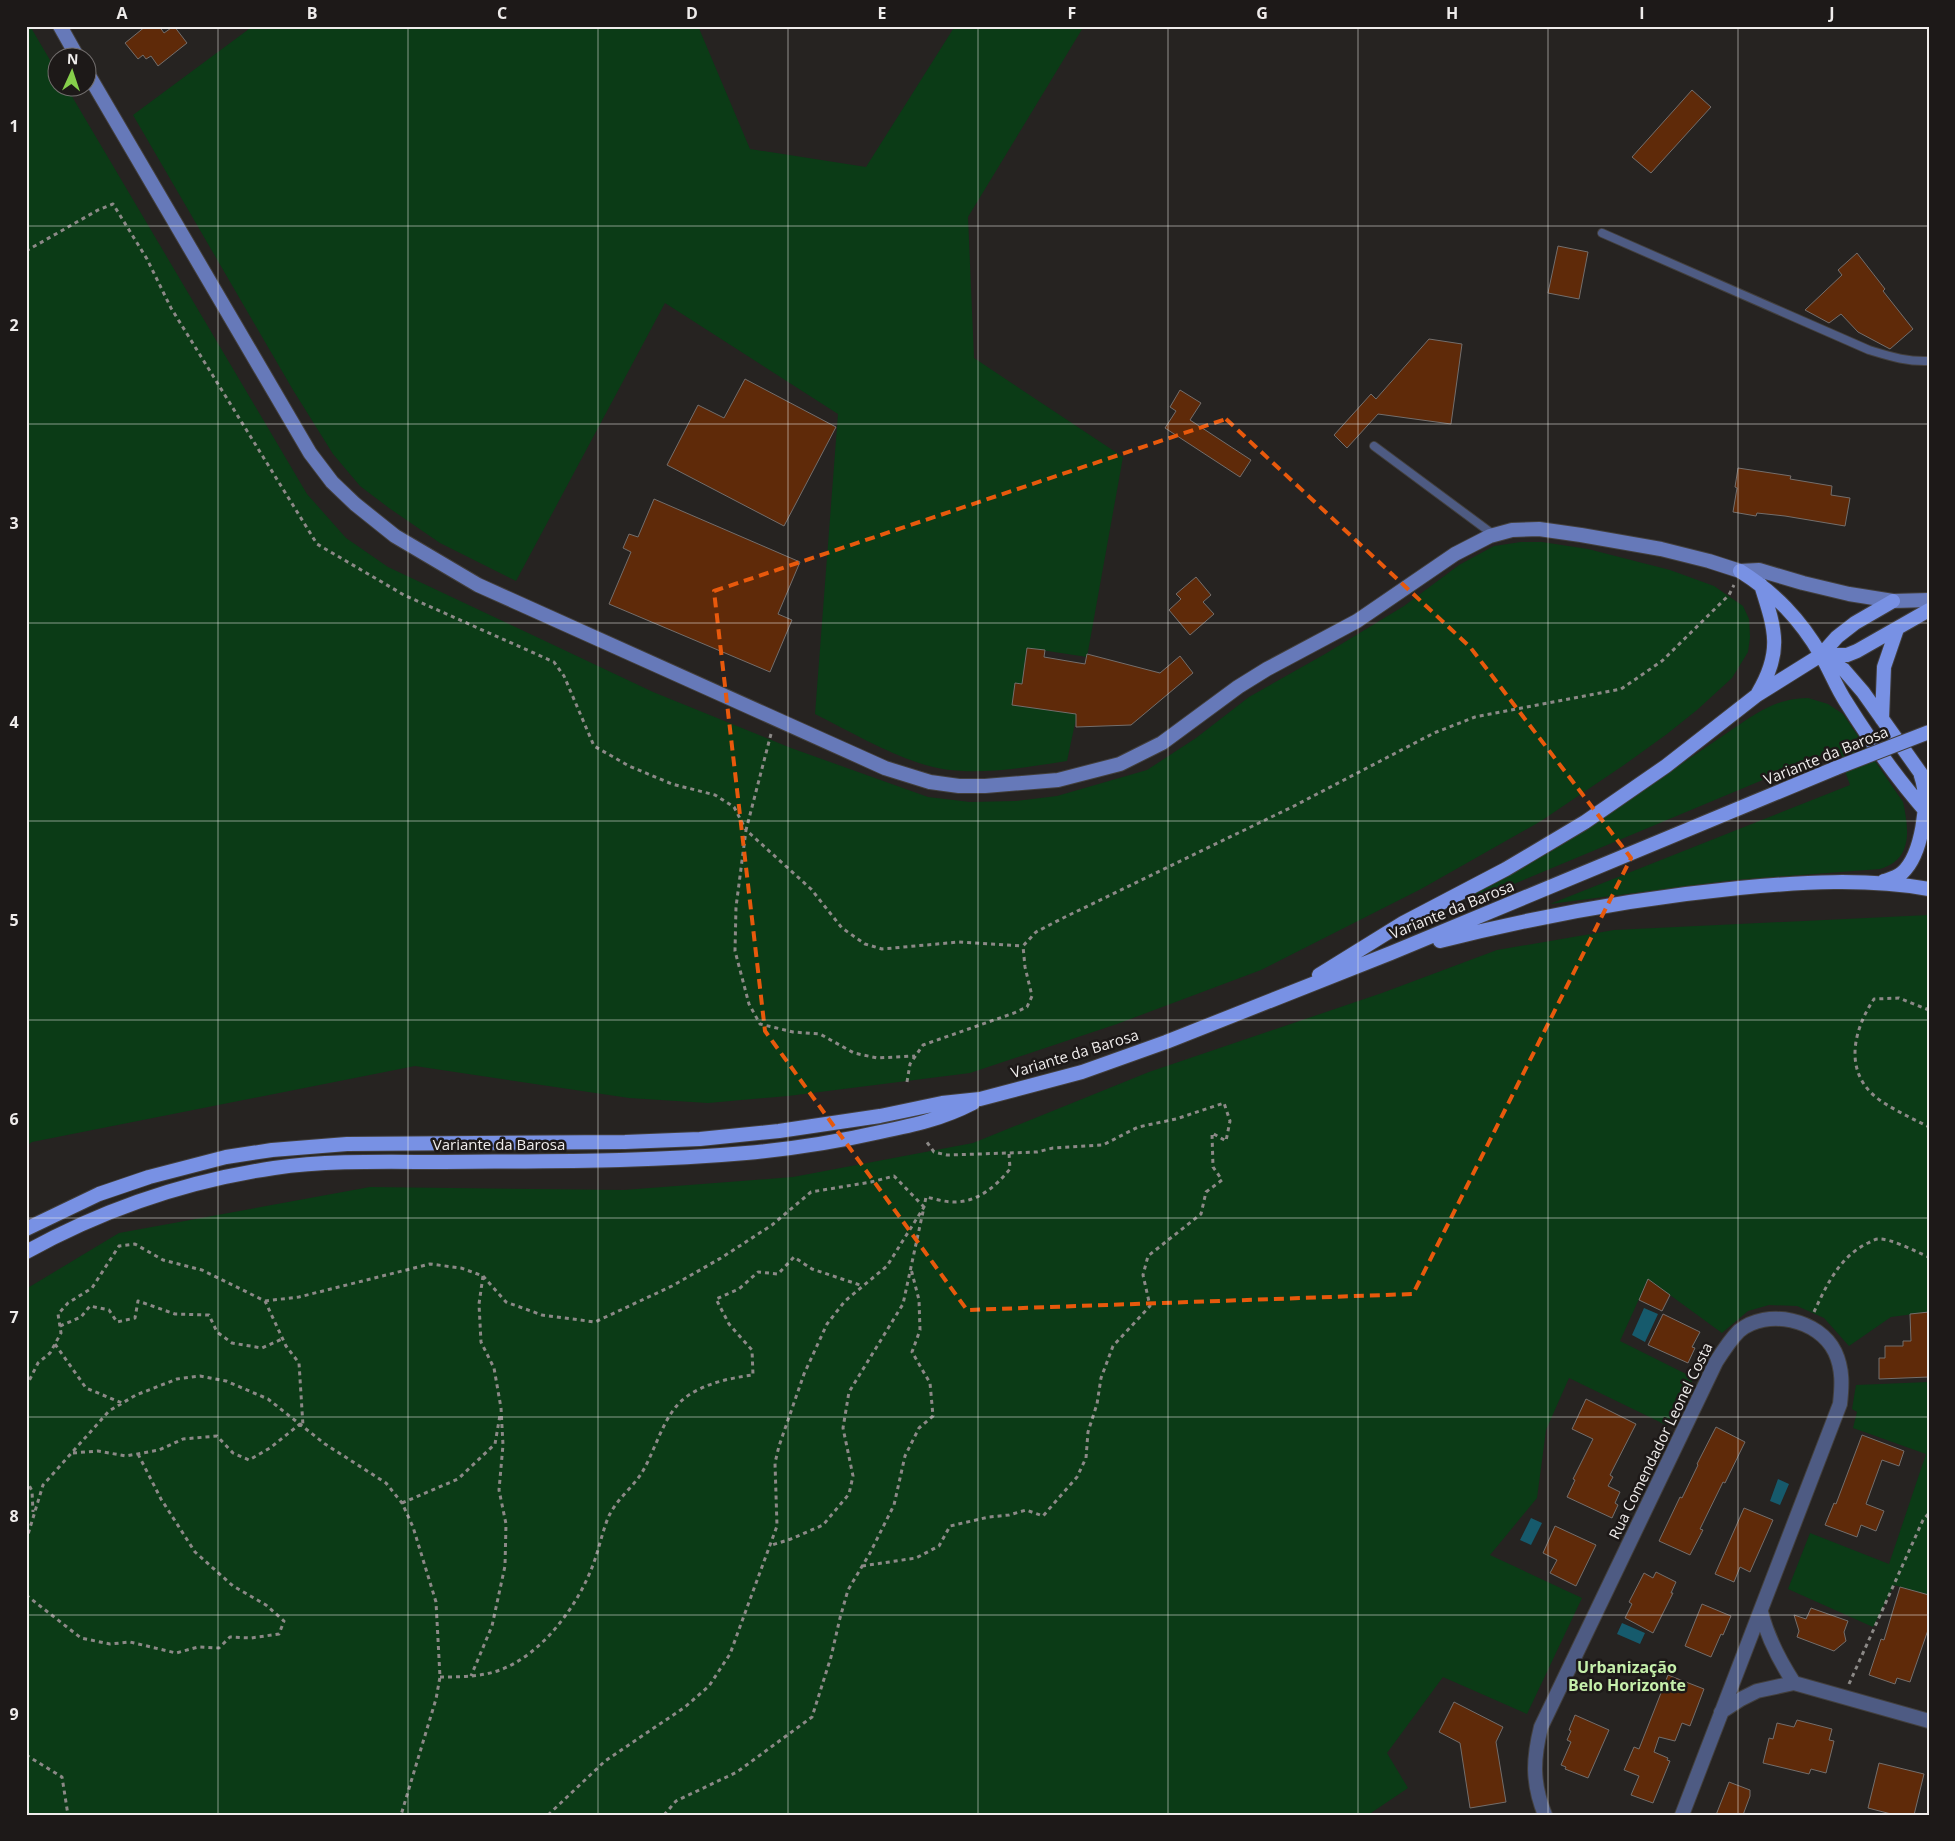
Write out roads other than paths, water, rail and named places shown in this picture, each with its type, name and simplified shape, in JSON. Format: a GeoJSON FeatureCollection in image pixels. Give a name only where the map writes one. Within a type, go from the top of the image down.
{"type":"FeatureCollection","features":[{"type":"Feature","properties":{"kind":"main road"},"geometry":{"type":"LineString","coordinates":[[60,26],[72,48]]}},
{"type":"Feature","properties":{"kind":"main road"},"geometry":{"type":"LineString","coordinates":[[98,91],[310,453],[332,482],[355,504],[395,536],[478,585],[885,768],[937,783],[959,786],[1014,785],[1058,780],[1120,764],[1162,743],[1186,727],[1218,700],[1253,678],[1350,625],[1449,558],[1494,535],[1524,529],[1581,534],[1660,549],[1740,571],[1761,584],[1780,600],[1794,616],[1821,656],[1863,729],[1892,770],[1926,812]]}},
{"type":"Feature","properties":{"kind":"main road"},"geometry":{"type":"LineString","coordinates":[[1740,571],[1759,570],[1835,591],[1893,601],[1929,600]]}},
{"type":"Feature","properties":{"kind":"main road"},"geometry":{"type":"LineString","coordinates":[[1757,694],[1771,669],[1775,650],[1774,630],[1761,584]]}},
{"type":"Feature","properties":{"kind":"main road"},"geometry":{"type":"LineString","coordinates":[[1294,993],[1403,923],[1506,869],[1560,838],[1666,766],[1757,694],[1821,656],[1837,637],[1855,623],[1893,601]]}},
{"type":"Feature","properties":{"kind":"main road"},"geometry":{"type":"LineString","coordinates":[[1821,656],[1847,654],[1857,651],[1929,610]]}},
{"type":"Feature","properties":{"kind":"main road"},"geometry":{"type":"LineString","coordinates":[[1882,720],[1884,667],[1897,629]]}},
{"type":"Feature","properties":{"kind":"main road"},"geometry":{"type":"LineString","coordinates":[[1821,656],[1844,670],[1863,692],[1929,785]]}},
{"type":"Feature","properties":{"kind":"main road","name":"Variante da Barosa"},"geometry":{"type":"LineString","coordinates":[[26,1252],[83,1222],[137,1200],[203,1182],[274,1168],[358,1162],[642,1160],[764,1152],[829,1142],[948,1115],[980,1100],[1082,1072],[1294,993],[1836,768],[1929,732]]}},
{"type":"Feature","properties":{"kind":"main road"},"geometry":{"type":"LineString","coordinates":[[1880,882],[1896,878],[1908,866],[1919,840],[1926,812],[1925,791],[1919,772]]}},
{"type":"Feature","properties":{"kind":"main road"},"geometry":{"type":"LineString","coordinates":[[1391,953],[1484,929],[1561,913],[1674,895],[1789,884],[1880,882],[1929,889]]}},
{"type":"Feature","properties":{"kind":"main road","name":"Variante da Barosa"},"geometry":{"type":"LineString","coordinates":[[26,1229],[99,1194],[149,1177],[202,1162],[258,1151],[347,1144],[625,1142],[700,1139],[788,1130],[880,1116],[942,1103],[980,1100]]}},
{"type":"Feature","properties":{"kind":"street","name":"Rua Comendador Leonel Costa"},"geometry":{"type":"LineString","coordinates":[[1545,1815],[1534,1775],[1535,1749],[1541,1727],[1716,1362],[1740,1331],[1756,1322],[1774,1319],[1790,1320],[1807,1326],[1825,1337],[1835,1352],[1841,1368],[1840,1404],[1682,1815]]}},
{"type":"Feature","properties":{"kind":"street"},"geometry":{"type":"LineString","coordinates":[[1761,1612],[1774,1650],[1794,1684]]}},
{"type":"Feature","properties":{"kind":"street"},"geometry":{"type":"LineString","coordinates":[[1722,1712],[1757,1691],[1794,1684],[1929,1721]]}},
{"type":"Feature","properties":{"kind":"lane"},"geometry":{"type":"LineString","coordinates":[[1602,233],[1869,350],[1914,362],[1929,361]]}},
{"type":"Feature","properties":{"kind":"lane"},"geometry":{"type":"LineString","coordinates":[[1374,446],[1494,535]]}},
{"type":"Feature","properties":{"kind":"water"},"geometry":{"type":"Polygon","coordinates":[[[1644,1308],[1658,1314],[1645,1342],[1632,1335],[1644,1308]]]}},
{"type":"Feature","properties":{"kind":"water"},"geometry":{"type":"Polygon","coordinates":[[[1778,1479],[1789,1484],[1780,1505],[1770,1501],[1778,1479]]]}},
{"type":"Feature","properties":{"kind":"water"},"geometry":{"type":"Polygon","coordinates":[[[1531,1518],[1542,1523],[1531,1545],[1520,1540],[1531,1518]]]}},
{"type":"Feature","properties":{"kind":"water"},"geometry":{"type":"Polygon","coordinates":[[[1622,1623],[1645,1633],[1640,1644],[1617,1634],[1622,1623]]]}},
{"type":"Feature","properties":{"kind":"district","name":"Urbanização Belo Horizonte"},"geometry":{"type":"Point","coordinates":[1627,1676]}}]}
